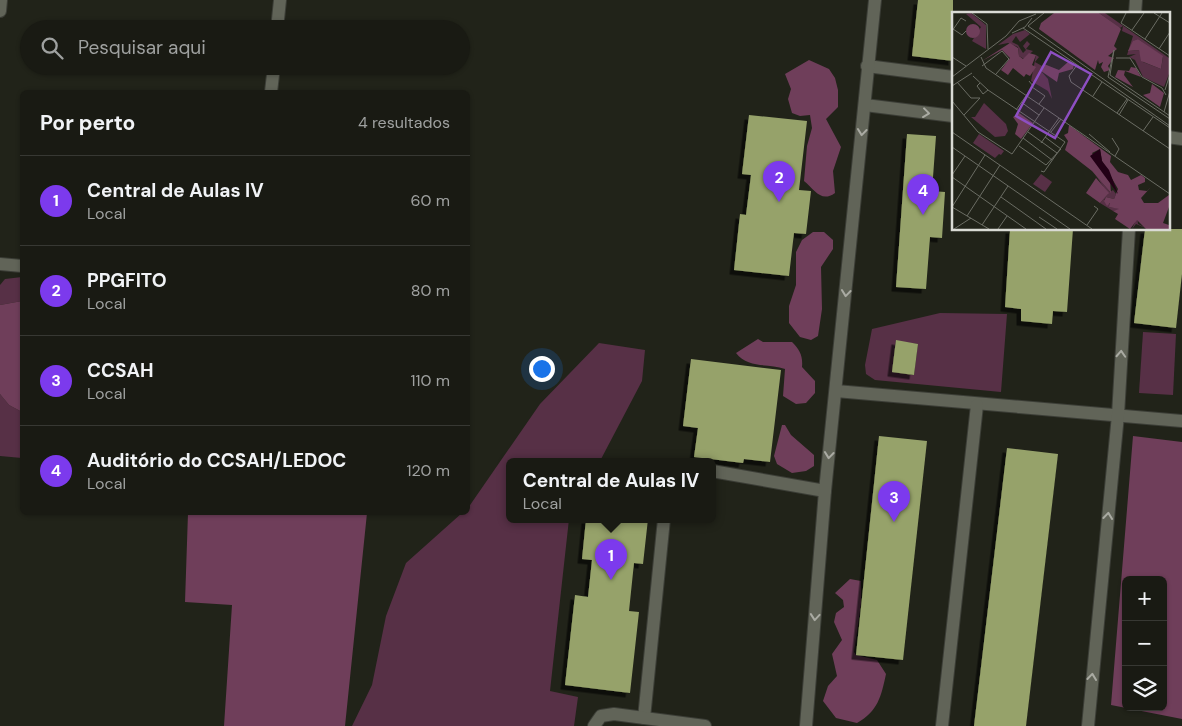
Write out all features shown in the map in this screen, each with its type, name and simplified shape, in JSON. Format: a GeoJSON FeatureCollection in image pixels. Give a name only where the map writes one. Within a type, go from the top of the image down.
{"type":"FeatureCollection","features":[{"type":"Feature","properties":{"kind":"street"},"geometry":{"type":"LineString","coordinates":[[0,11],[1,0]]}},
{"type":"Feature","properties":{"kind":"street"},"geometry":{"type":"LineString","coordinates":[[278,20],[280,0]]}},
{"type":"Feature","properties":{"kind":"street"},"geometry":{"type":"LineString","coordinates":[[806,726],[825,491],[875,0]]}},
{"type":"Feature","properties":{"kind":"street"},"geometry":{"type":"LineString","coordinates":[[867,66],[952,77]]}},
{"type":"Feature","properties":{"kind":"street"},"geometry":{"type":"LineString","coordinates":[[271,90],[273,75]]}},
{"type":"Feature","properties":{"kind":"street"},"geometry":{"type":"LineString","coordinates":[[864,105],[952,116]]}},
{"type":"Feature","properties":{"kind":"street"},"geometry":{"type":"LineString","coordinates":[[1088,726],[1118,415],[1129,230]]}},
{"type":"Feature","properties":{"kind":"street"},"geometry":{"type":"LineString","coordinates":[[0,264],[20,266]]}},
{"type":"Feature","properties":{"kind":"street"},"geometry":{"type":"LineString","coordinates":[[836,392],[1182,421]]}},
{"type":"Feature","properties":{"kind":"street"},"geometry":{"type":"LineString","coordinates":[[942,726],[977,405]]}},
{"type":"Feature","properties":{"kind":"street"},"geometry":{"type":"LineString","coordinates":[[716,472],[825,491]]}},
{"type":"Feature","properties":{"kind":"street"},"geometry":{"type":"LineString","coordinates":[[644,718],[664,523]]}},
{"type":"Feature","properties":{"kind":"street"},"geometry":{"type":"LineString","coordinates":[[594,726],[601,716],[607,714],[705,726]]}},
{"type":"Feature","properties":{"kind":"shaded area"},"geometry":{"type":"Polygon","coordinates":[[[809,60],[829,69],[835,78],[838,90],[838,107],[826,119],[841,147],[833,171],[835,193],[826,197],[818,194],[804,181],[807,146],[812,128],[810,115],[800,116],[792,113],[788,99],[791,89],[785,74],[809,60]]]}},
{"type":"Feature","properties":{"kind":"shaded area"},"geometry":{"type":"Polygon","coordinates":[[[813,232],[824,232],[833,240],[833,249],[821,267],[822,309],[818,336],[811,340],[800,337],[789,323],[789,306],[796,285],[796,252],[802,240],[813,232]]]}},
{"type":"Feature","properties":{"kind":"shaded area"},"geometry":{"type":"Polygon","coordinates":[[[20,277],[20,301],[0,305],[0,285],[5,279],[20,277]]]}},
{"type":"Feature","properties":{"kind":"shaded area"},"geometry":{"type":"Polygon","coordinates":[[[20,301],[20,411],[9,405],[0,394],[0,305],[20,301]]]}},
{"type":"Feature","properties":{"kind":"shaded area"},"geometry":{"type":"Polygon","coordinates":[[[940,313],[1007,314],[1001,392],[875,380],[866,374],[865,365],[872,329],[940,313]],[[896,341],[892,372],[914,375],[918,344],[896,341]]]}},
{"type":"Feature","properties":{"kind":"shaded area"},"geometry":{"type":"Polygon","coordinates":[[[1143,332],[1176,334],[1173,395],[1139,393],[1143,332]]]}},
{"type":"Feature","properties":{"kind":"shaded area"},"geometry":{"type":"Polygon","coordinates":[[[758,339],[763,342],[792,342],[797,348],[801,356],[802,367],[815,381],[815,393],[806,403],[796,404],[783,396],[785,369],[753,364],[736,353],[758,339]]]}},
{"type":"Feature","properties":{"kind":"shaded area"},"geometry":{"type":"Polygon","coordinates":[[[599,343],[645,350],[642,381],[602,458],[506,458],[506,523],[569,523],[550,691],[578,697],[574,726],[352,726],[372,685],[386,616],[406,563],[460,515],[470,515],[470,505],[540,404],[599,343]]]}},
{"type":"Feature","properties":{"kind":"shaded area"},"geometry":{"type":"Polygon","coordinates":[[[0,394],[9,405],[20,411],[20,458],[0,456],[0,394]]]}},
{"type":"Feature","properties":{"kind":"shaded area"},"geometry":{"type":"Polygon","coordinates":[[[782,425],[785,425],[791,435],[814,455],[814,466],[806,471],[792,473],[777,464],[774,456],[782,425]]]}},
{"type":"Feature","properties":{"kind":"shaded area"},"geometry":{"type":"Polygon","coordinates":[[[1133,436],[1182,442],[1182,719],[1141,711],[1167,711],[1167,576],[1122,576],[1122,707],[1111,705],[1133,436]]]}},
{"type":"Feature","properties":{"kind":"shaded area"},"geometry":{"type":"Polygon","coordinates":[[[188,515],[367,515],[345,726],[224,726],[232,605],[185,602],[188,515]]]}},
{"type":"Feature","properties":{"kind":"shaded area"},"geometry":{"type":"Polygon","coordinates":[[[850,579],[861,581],[861,603],[854,652],[856,655],[877,660],[886,674],[878,703],[870,714],[857,723],[836,718],[823,701],[828,686],[837,676],[832,654],[842,640],[834,622],[836,613],[844,607],[843,600],[835,593],[850,579]]]}},
{"type":"Feature","properties":{"kind":"building"},"geometry":{"type":"Polygon","coordinates":[[[918,0],[953,0],[952,61],[912,56],[918,0]]]}},
{"type":"Feature","properties":{"kind":"building"},"geometry":{"type":"Polygon","coordinates":[[[749,115],[807,121],[799,190],[811,191],[806,234],[794,233],[789,276],[734,270],[740,214],[746,215],[751,175],[742,174],[749,115]]]}},
{"type":"Feature","properties":{"kind":"building"},"geometry":{"type":"Polygon","coordinates":[[[907,134],[936,136],[932,191],[945,192],[942,238],[930,237],[926,289],[896,287],[907,134]]]}},
{"type":"Feature","properties":{"kind":"building"},"geometry":{"type":"Polygon","coordinates":[[[1182,229],[1182,274],[1176,328],[1134,323],[1145,230],[1182,229]]]}},
{"type":"Feature","properties":{"kind":"building"},"geometry":{"type":"Polygon","coordinates":[[[1010,230],[1073,230],[1067,312],[1053,311],[1052,324],[1021,321],[1021,309],[1005,307],[1010,230]]]}},
{"type":"Feature","properties":{"kind":"building"},"geometry":{"type":"Polygon","coordinates":[[[896,340],[918,344],[914,375],[892,372],[896,340]]]}},
{"type":"Feature","properties":{"kind":"building"},"geometry":{"type":"Polygon","coordinates":[[[691,359],[781,370],[770,462],[744,459],[743,463],[716,460],[716,458],[694,457],[698,428],[683,426],[691,359]]]}},
{"type":"Feature","properties":{"kind":"building"},"geometry":{"type":"Polygon","coordinates":[[[879,436],[927,441],[903,660],[856,655],[879,436]]]}},
{"type":"Feature","properties":{"kind":"building"},"geometry":{"type":"Polygon","coordinates":[[[1007,448],[1058,454],[1026,726],[974,726],[1007,448]]]}},
{"type":"Feature","properties":{"kind":"building"},"geometry":{"type":"Polygon","coordinates":[[[586,523],[648,523],[643,564],[634,563],[629,611],[639,612],[630,693],[565,685],[575,595],[588,597],[592,560],[582,559],[586,523]]]}},
{"type":"Feature","properties":{"kind":"place","name":"PPGFITO"},"geometry":{"type":"Point","coordinates":[779,202]}},
{"type":"Feature","properties":{"kind":"place","name":"Auditório do CCSAH/LEDOC"},"geometry":{"type":"Point","coordinates":[923,215]}},
{"type":"Feature","properties":{"kind":"place","name":"CCSAH"},"geometry":{"type":"Point","coordinates":[894,522]}},
{"type":"Feature","properties":{"kind":"place","name":"Central de Aulas IV"},"geometry":{"type":"Point","coordinates":[611,580]}}]}
